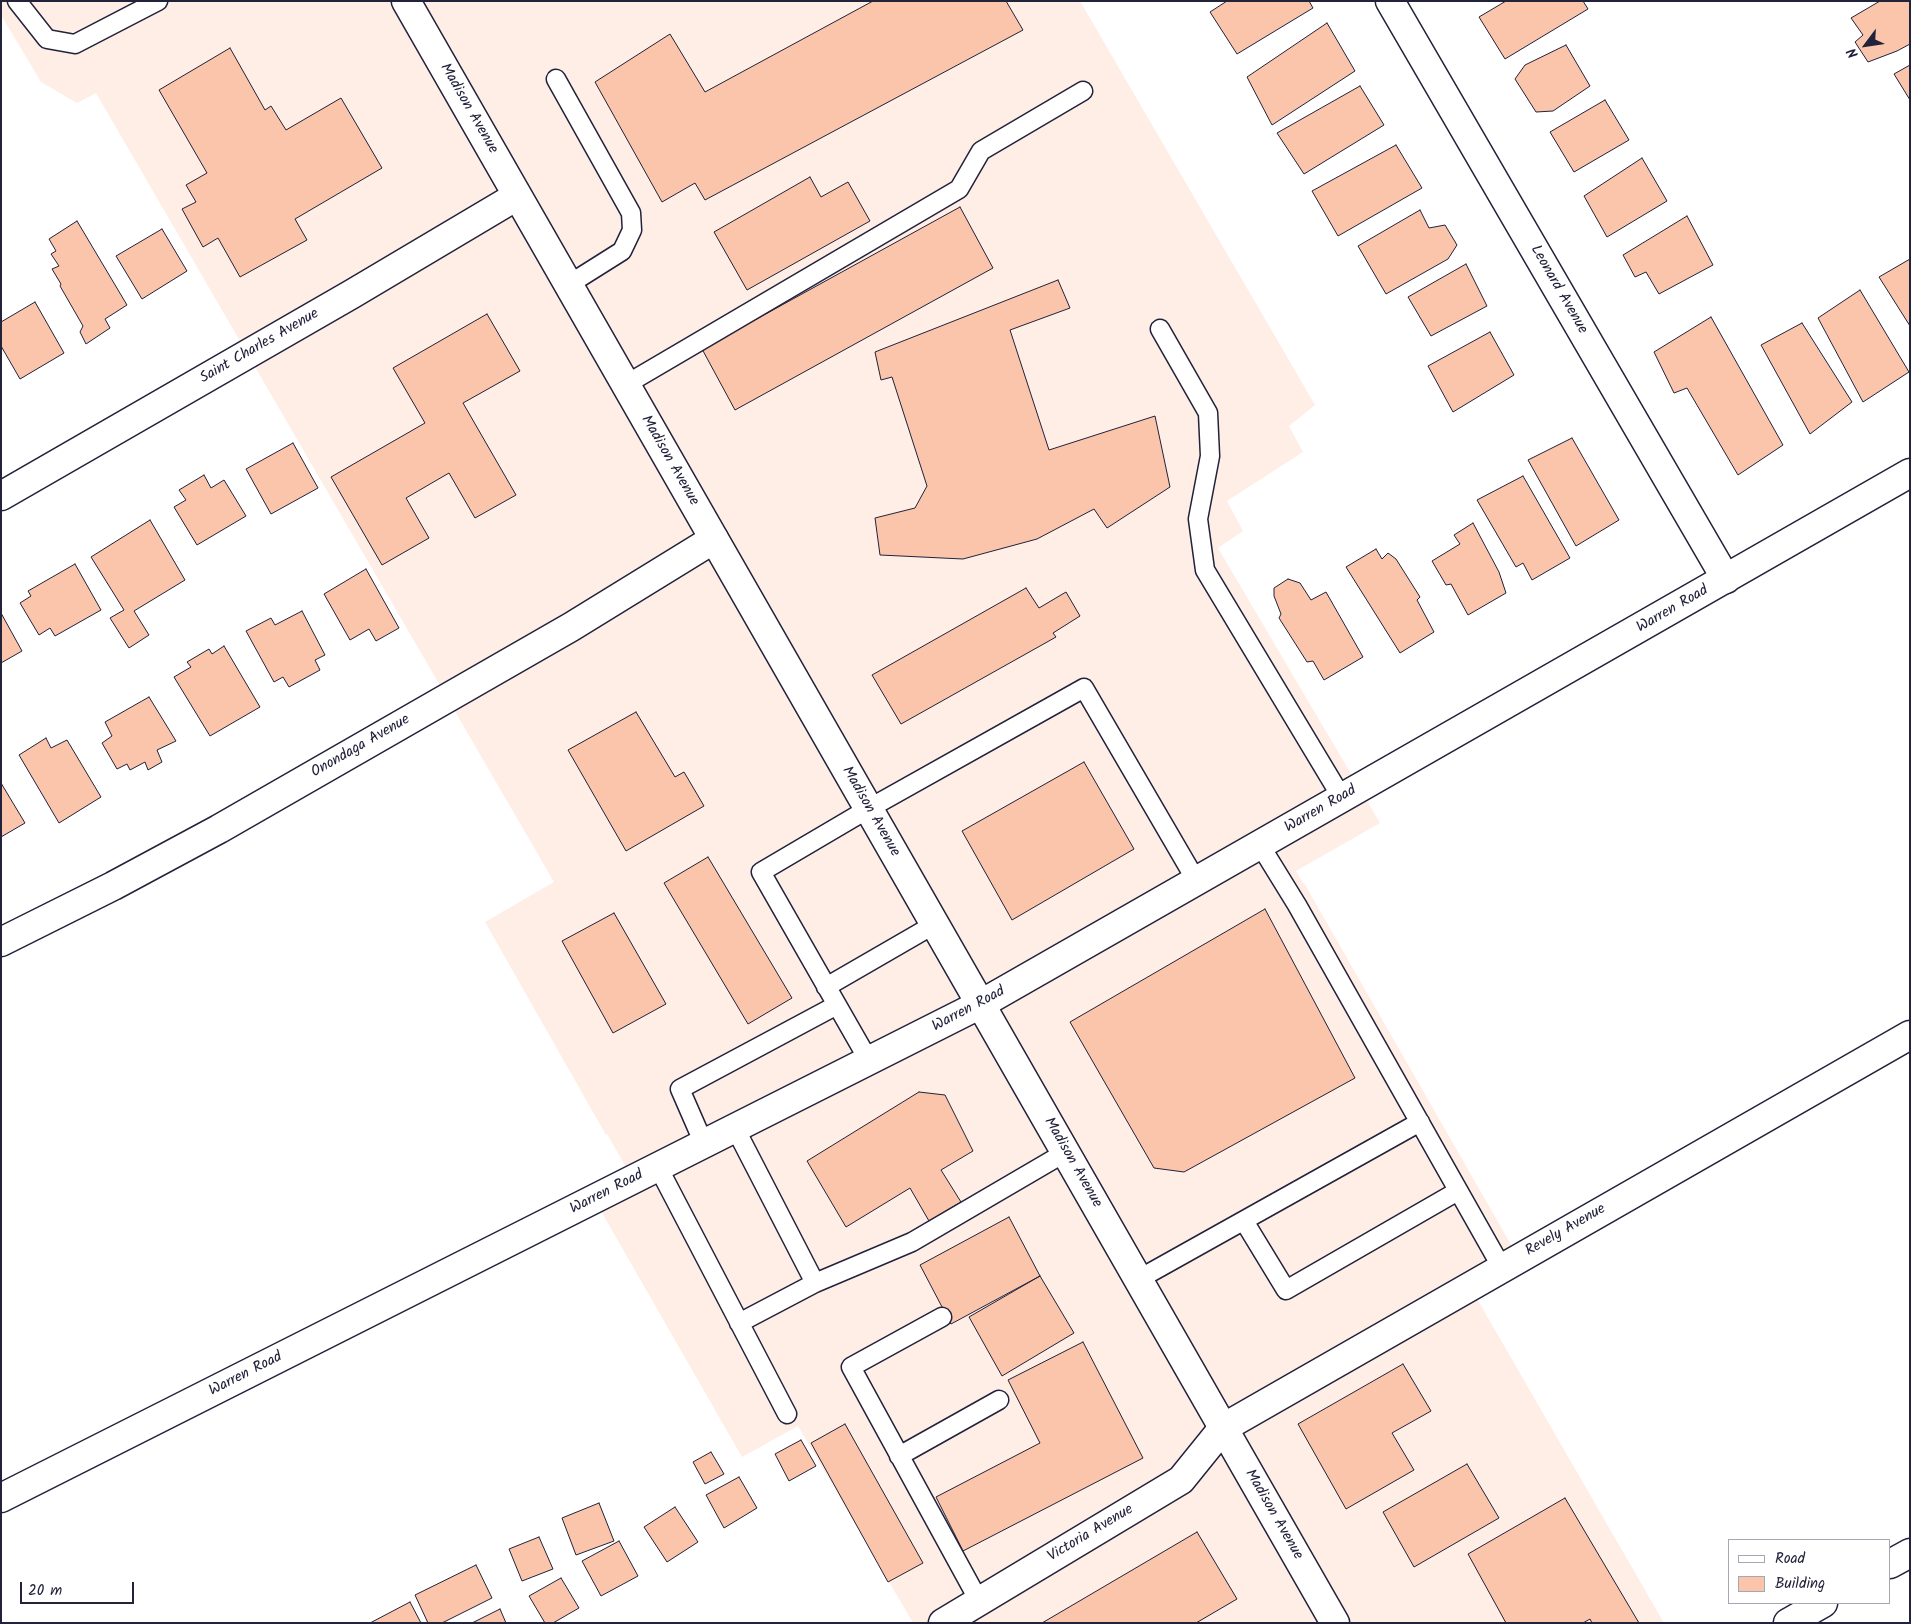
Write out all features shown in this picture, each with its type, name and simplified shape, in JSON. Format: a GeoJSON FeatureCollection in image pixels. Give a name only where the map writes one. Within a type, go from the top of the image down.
{"type":"FeatureCollection","features":[{"type":"Feature","properties":{"kind":"main road","name":"Madison Avenue"},"geometry":{"type":"LineString","coordinates":[[406,1],[1335,1623]]}},
{"type":"Feature","properties":{"kind":"main road","name":"Leonard Avenue"},"geometry":{"type":"LineString","coordinates":[[1390,1],[1726,579]]}},
{"type":"Feature","properties":{"kind":"main road","name":"Saint Charles Avenue"},"geometry":{"type":"LineString","coordinates":[[1,496],[343,299],[517,196]]}},
{"type":"Feature","properties":{"kind":"main road","name":"Warren Road"},"geometry":{"type":"LineString","coordinates":[[1,1498],[981,1004],[1910,473]]}},
{"type":"Feature","properties":{"kind":"main road","name":"Onondaga Avenue"},"geometry":{"type":"LineString","coordinates":[[1,942],[121,882],[228,824],[571,627],[714,539]]}},
{"type":"Feature","properties":{"kind":"main road","name":"Revely Avenue"},"geometry":{"type":"LineString","coordinates":[[1223,1428],[1910,1035]]}},
{"type":"Feature","properties":{"kind":"main road","name":"Victoria Avenue"},"geometry":{"type":"LineString","coordinates":[[943,1623],[1181,1480],[1223,1428]]}},
{"type":"Feature","properties":{"kind":"main road"},"geometry":{"type":"LineString","coordinates":[[1891,1563],[1910,1552]]}},
{"type":"Feature","properties":{"kind":"main road"},"geometry":{"type":"LineString","coordinates":[[1788,1623],[1821,1604]]}},
{"type":"Feature","properties":{"kind":"lane"},"geometry":{"type":"LineString","coordinates":[[17,1],[47,39],[75,44],[158,1]]}},
{"type":"Feature","properties":{"kind":"lane"},"geometry":{"type":"LineString","coordinates":[[556,79],[631,213],[632,230],[622,251],[568,285]]}},
{"type":"Feature","properties":{"kind":"lane"},"geometry":{"type":"LineString","coordinates":[[625,384],[959,189],[981,151],[1083,91]]}},
{"type":"Feature","properties":{"kind":"lane"},"geometry":{"type":"LineString","coordinates":[[1160,329],[1208,414],[1210,456],[1198,519],[1205,570],[1342,798]]}},
{"type":"Feature","properties":{"kind":"lane"},"geometry":{"type":"LineString","coordinates":[[869,1061],[762,872],[868,809],[1084,688],[1197,882]]}},
{"type":"Feature","properties":{"kind":"lane"},"geometry":{"type":"LineString","coordinates":[[1260,845],[1297,905],[1502,1268]]}},
{"type":"Feature","properties":{"kind":"lane"},"geometry":{"type":"LineString","coordinates":[[826,987],[934,924]]}},
{"type":"Feature","properties":{"kind":"lane"},"geometry":{"type":"LineString","coordinates":[[704,1144],[680,1089],[837,1006]]}},
{"type":"Feature","properties":{"kind":"lane"},"geometry":{"type":"LineString","coordinates":[[1138,1279],[1420,1122]]}},
{"type":"Feature","properties":{"kind":"lane"},"geometry":{"type":"LineString","coordinates":[[735,1128],[815,1283]]}},
{"type":"Feature","properties":{"kind":"lane"},"geometry":{"type":"LineString","coordinates":[[739,1323],[815,1283],[912,1242],[1066,1152]]}},
{"type":"Feature","properties":{"kind":"lane"},"geometry":{"type":"LineString","coordinates":[[658,1167],[787,1414]]}},
{"type":"Feature","properties":{"kind":"lane"},"geometry":{"type":"LineString","coordinates":[[1244,1221],[1286,1290],[1458,1191]]}},
{"type":"Feature","properties":{"kind":"lane"},"geometry":{"type":"LineString","coordinates":[[942,1317],[851,1367],[979,1601]]}},
{"type":"Feature","properties":{"kind":"lane"},"geometry":{"type":"LineString","coordinates":[[899,1456],[999,1400]]}},
{"type":"Feature","properties":{"kind":"shaded area"},"geometry":{"type":"Polygon","coordinates":[[[1,1],[1080,1],[1315,405],[1289,426],[1303,452],[1227,501],[1243,531],[1218,548],[1380,823],[1296,871],[1513,1248],[1465,1278],[1664,1623],[913,1623],[798,1426],[742,1457],[598,1206],[637,1186],[485,922],[554,882],[96,93],[77,103],[41,82],[1,15],[1,1]]]}},
{"type":"Feature","properties":{"kind":"building"},"geometry":{"type":"Polygon","coordinates":[[[873,1],[1006,1],[1023,30],[705,200],[695,183],[662,202],[595,82],[670,34],[705,92],[873,1]]]}},
{"type":"Feature","properties":{"kind":"building"},"geometry":{"type":"Polygon","coordinates":[[[1227,1],[1309,1],[1313,8],[1237,54],[1210,12],[1227,1]]]}},
{"type":"Feature","properties":{"kind":"building"},"geometry":{"type":"Polygon","coordinates":[[[1506,1],[1583,1],[1588,9],[1505,59],[1479,17],[1506,1]]]}},
{"type":"Feature","properties":{"kind":"building"},"geometry":{"type":"Polygon","coordinates":[[[1880,1],[1910,1],[1910,44],[1868,62],[1855,42],[1863,35],[1851,18],[1880,1]]]}},
{"type":"Feature","properties":{"kind":"building"},"geometry":{"type":"Polygon","coordinates":[[[1327,23],[1355,71],[1272,125],[1247,77],[1327,23]]]}},
{"type":"Feature","properties":{"kind":"building"},"geometry":{"type":"Polygon","coordinates":[[[1566,45],[1590,86],[1553,111],[1536,112],[1515,79],[1525,65],[1566,45]]]}},
{"type":"Feature","properties":{"kind":"building"},"geometry":{"type":"Polygon","coordinates":[[[230,48],[265,110],[271,106],[286,130],[341,98],[382,168],[295,219],[307,240],[240,277],[218,238],[203,247],[182,209],[196,202],[186,185],[207,173],[159,90],[230,48]]]}},
{"type":"Feature","properties":{"kind":"building"},"geometry":{"type":"Polygon","coordinates":[[[1910,65],[1910,100],[1894,74],[1910,65]]]}},
{"type":"Feature","properties":{"kind":"building"},"geometry":{"type":"Polygon","coordinates":[[[1360,86],[1384,125],[1304,174],[1277,133],[1360,86]]]}},
{"type":"Feature","properties":{"kind":"building"},"geometry":{"type":"Polygon","coordinates":[[[1605,100],[1629,140],[1574,172],[1550,132],[1605,100]]]}},
{"type":"Feature","properties":{"kind":"building"},"geometry":{"type":"Polygon","coordinates":[[[1396,145],[1422,188],[1338,236],[1312,191],[1396,145]]]}},
{"type":"Feature","properties":{"kind":"building"},"geometry":{"type":"Polygon","coordinates":[[[1642,158],[1667,201],[1607,237],[1584,196],[1642,158]]]}},
{"type":"Feature","properties":{"kind":"building"},"geometry":{"type":"Polygon","coordinates":[[[810,177],[821,197],[848,182],[870,221],[747,290],[714,232],[810,177]]]}},
{"type":"Feature","properties":{"kind":"building"},"geometry":{"type":"Polygon","coordinates":[[[960,207],[993,268],[735,410],[702,349],[960,207]]]}},
{"type":"Feature","properties":{"kind":"building"},"geometry":{"type":"Polygon","coordinates":[[[1420,210],[1429,228],[1445,225],[1457,245],[1448,259],[1386,294],[1358,246],[1420,210]]]}},
{"type":"Feature","properties":{"kind":"building"},"geometry":{"type":"Polygon","coordinates":[[[1687,216],[1713,265],[1659,294],[1646,272],[1635,277],[1623,255],[1687,216]]]}},
{"type":"Feature","properties":{"kind":"building"},"geometry":{"type":"Polygon","coordinates":[[[77,221],[127,305],[105,319],[110,328],[86,344],[80,332],[83,326],[52,269],[59,266],[51,254],[56,251],[49,239],[77,221]]]}},
{"type":"Feature","properties":{"kind":"building"},"geometry":{"type":"Polygon","coordinates":[[[162,229],[187,271],[142,299],[116,256],[162,229]]]}},
{"type":"Feature","properties":{"kind":"building"},"geometry":{"type":"Polygon","coordinates":[[[1910,259],[1910,326],[1879,277],[1910,259]]]}},
{"type":"Feature","properties":{"kind":"building"},"geometry":{"type":"Polygon","coordinates":[[[1466,264],[1487,306],[1431,336],[1408,297],[1466,264]]]}},
{"type":"Feature","properties":{"kind":"building"},"geometry":{"type":"Polygon","coordinates":[[[1058,280],[1070,308],[1010,330],[1049,450],[1155,416],[1170,487],[1107,528],[1094,509],[1037,539],[963,559],[880,555],[875,518],[915,508],[927,486],[892,377],[881,380],[875,352],[1058,280]]]}},
{"type":"Feature","properties":{"kind":"building"},"geometry":{"type":"Polygon","coordinates":[[[1860,290],[1909,372],[1863,402],[1818,318],[1860,290]]]}},
{"type":"Feature","properties":{"kind":"building"},"geometry":{"type":"Polygon","coordinates":[[[35,302],[64,353],[20,379],[1,346],[1,322],[35,302]]]}},
{"type":"Feature","properties":{"kind":"building"},"geometry":{"type":"Polygon","coordinates":[[[487,314],[520,371],[463,403],[516,495],[475,518],[449,473],[406,498],[429,538],[382,565],[331,477],[425,423],[393,368],[487,314]]]}},
{"type":"Feature","properties":{"kind":"building"},"geometry":{"type":"Polygon","coordinates":[[[1711,317],[1783,445],[1738,475],[1687,388],[1674,393],[1654,352],[1711,317]]]}},
{"type":"Feature","properties":{"kind":"building"},"geometry":{"type":"Polygon","coordinates":[[[1802,323],[1852,402],[1810,434],[1761,345],[1802,323]]]}},
{"type":"Feature","properties":{"kind":"building"},"geometry":{"type":"Polygon","coordinates":[[[1490,332],[1514,375],[1453,412],[1428,366],[1490,332]]]}},
{"type":"Feature","properties":{"kind":"building"},"geometry":{"type":"Polygon","coordinates":[[[1572,438],[1619,520],[1576,546],[1528,460],[1572,438]]]}},
{"type":"Feature","properties":{"kind":"building"},"geometry":{"type":"Polygon","coordinates":[[[293,443],[318,488],[271,514],[246,469],[293,443]]]}},
{"type":"Feature","properties":{"kind":"building"},"geometry":{"type":"Polygon","coordinates":[[[204,475],[211,488],[224,480],[246,516],[197,545],[174,507],[186,500],[179,490],[204,475]]]}},
{"type":"Feature","properties":{"kind":"building"},"geometry":{"type":"Polygon","coordinates":[[[1523,476],[1570,558],[1532,580],[1523,563],[1516,567],[1477,500],[1523,476]]]}},
{"type":"Feature","properties":{"kind":"building"},"geometry":{"type":"Polygon","coordinates":[[[150,520],[185,580],[134,611],[149,635],[129,648],[110,618],[124,610],[91,557],[150,520]]]}},
{"type":"Feature","properties":{"kind":"building"},"geometry":{"type":"Polygon","coordinates":[[[1473,523],[1499,572],[1506,593],[1468,615],[1451,584],[1446,585],[1432,561],[1460,544],[1454,535],[1473,523]]]}},
{"type":"Feature","properties":{"kind":"building"},"geometry":{"type":"Polygon","coordinates":[[[1376,549],[1382,559],[1388,553],[1396,559],[1420,597],[1417,600],[1434,632],[1400,653],[1346,567],[1376,549]]]}},
{"type":"Feature","properties":{"kind":"building"},"geometry":{"type":"Polygon","coordinates":[[[75,564],[101,610],[55,636],[50,628],[39,635],[20,603],[31,596],[28,591],[75,564]]]}},
{"type":"Feature","properties":{"kind":"building"},"geometry":{"type":"Polygon","coordinates":[[[366,569],[399,628],[376,641],[369,629],[350,640],[324,594],[366,569]]]}},
{"type":"Feature","properties":{"kind":"building"},"geometry":{"type":"Polygon","coordinates":[[[1288,579],[1300,583],[1311,600],[1326,592],[1363,657],[1324,680],[1313,661],[1307,662],[1279,618],[1281,614],[1274,596],[1274,588],[1288,579]]]}},
{"type":"Feature","properties":{"kind":"building"},"geometry":{"type":"Polygon","coordinates":[[[1026,588],[1039,608],[1066,592],[1080,616],[1053,633],[1056,637],[901,724],[872,675],[1026,588]]]}},
{"type":"Feature","properties":{"kind":"building"},"geometry":{"type":"Polygon","coordinates":[[[302,611],[325,655],[315,660],[320,670],[289,687],[283,677],[274,682],[246,631],[271,618],[275,625],[302,611]]]}},
{"type":"Feature","properties":{"kind":"building"},"geometry":{"type":"Polygon","coordinates":[[[1,613],[22,651],[1,663],[1,613]]]}},
{"type":"Feature","properties":{"kind":"building"},"geometry":{"type":"Polygon","coordinates":[[[224,646],[260,707],[210,736],[174,677],[191,667],[187,662],[209,649],[212,654],[224,646]]]}},
{"type":"Feature","properties":{"kind":"building"},"geometry":{"type":"Polygon","coordinates":[[[149,697],[176,741],[157,750],[162,762],[148,770],[145,762],[130,770],[127,764],[117,769],[102,743],[112,736],[105,722],[149,697]]]}},
{"type":"Feature","properties":{"kind":"building"},"geometry":{"type":"Polygon","coordinates":[[[636,712],[675,777],[684,772],[704,806],[626,851],[568,750],[636,712]]]}},
{"type":"Feature","properties":{"kind":"building"},"geometry":{"type":"Polygon","coordinates":[[[46,738],[51,748],[67,740],[101,797],[59,823],[19,755],[46,738]]]}},
{"type":"Feature","properties":{"kind":"building"},"geometry":{"type":"Polygon","coordinates":[[[1084,762],[1134,849],[1012,920],[962,831],[1084,762]]]}},
{"type":"Feature","properties":{"kind":"building"},"geometry":{"type":"Polygon","coordinates":[[[1,783],[25,823],[1,837],[1,783]]]}},
{"type":"Feature","properties":{"kind":"building"},"geometry":{"type":"Polygon","coordinates":[[[708,857],[792,998],[748,1024],[664,883],[708,857]]]}},
{"type":"Feature","properties":{"kind":"building"},"geometry":{"type":"Polygon","coordinates":[[[1265,909],[1355,1078],[1184,1172],[1154,1168],[1070,1022],[1265,909]]]}},
{"type":"Feature","properties":{"kind":"building"},"geometry":{"type":"Polygon","coordinates":[[[614,913],[666,1004],[613,1033],[562,941],[614,913]]]}},
{"type":"Feature","properties":{"kind":"building"},"geometry":{"type":"Polygon","coordinates":[[[919,1092],[945,1095],[973,1151],[941,1170],[961,1202],[929,1221],[910,1188],[846,1227],[807,1161],[919,1092]]]}},
{"type":"Feature","properties":{"kind":"building"},"geometry":{"type":"Polygon","coordinates":[[[1009,1217],[1040,1276],[951,1324],[920,1265],[1009,1217]]]}},
{"type":"Feature","properties":{"kind":"building"},"geometry":{"type":"Polygon","coordinates":[[[1040,1276],[1074,1333],[1002,1376],[969,1317],[1040,1276]]]}},
{"type":"Feature","properties":{"kind":"building"},"geometry":{"type":"Polygon","coordinates":[[[1083,1342],[1143,1458],[963,1551],[936,1497],[1040,1443],[1008,1380],[1083,1342]]]}},
{"type":"Feature","properties":{"kind":"building"},"geometry":{"type":"Polygon","coordinates":[[[1403,1364],[1431,1411],[1392,1433],[1414,1470],[1346,1509],[1298,1424],[1403,1364]]]}},
{"type":"Feature","properties":{"kind":"building"},"geometry":{"type":"Polygon","coordinates":[[[845,1424],[923,1563],[888,1582],[811,1443],[845,1424]]]}},
{"type":"Feature","properties":{"kind":"building"},"geometry":{"type":"Polygon","coordinates":[[[801,1440],[816,1466],[789,1481],[775,1454],[801,1440]]]}},
{"type":"Feature","properties":{"kind":"building"},"geometry":{"type":"Polygon","coordinates":[[[711,1452],[724,1474],[705,1484],[693,1462],[711,1452]]]}},
{"type":"Feature","properties":{"kind":"building"},"geometry":{"type":"Polygon","coordinates":[[[1467,1464],[1499,1518],[1414,1567],[1383,1512],[1467,1464]]]}},
{"type":"Feature","properties":{"kind":"building"},"geometry":{"type":"Polygon","coordinates":[[[739,1477],[757,1508],[724,1528],[706,1495],[739,1477]]]}},
{"type":"Feature","properties":{"kind":"building"},"geometry":{"type":"Polygon","coordinates":[[[1565,1498],[1639,1623],[1592,1623],[1590,1619],[1583,1623],[1506,1623],[1468,1554],[1565,1498]]]}},
{"type":"Feature","properties":{"kind":"building"},"geometry":{"type":"Polygon","coordinates":[[[599,1503],[614,1541],[576,1555],[562,1518],[599,1503]]]}},
{"type":"Feature","properties":{"kind":"building"},"geometry":{"type":"Polygon","coordinates":[[[675,1507],[698,1542],[667,1562],[644,1527],[675,1507]]]}},
{"type":"Feature","properties":{"kind":"building"},"geometry":{"type":"Polygon","coordinates":[[[1197,1532],[1237,1599],[1196,1623],[1042,1623],[1197,1532]]]}},
{"type":"Feature","properties":{"kind":"building"},"geometry":{"type":"Polygon","coordinates":[[[539,1537],[553,1569],[522,1581],[509,1549],[539,1537]]]}},
{"type":"Feature","properties":{"kind":"building"},"geometry":{"type":"Polygon","coordinates":[[[619,1541],[638,1576],[601,1596],[582,1561],[619,1541]]]}},
{"type":"Feature","properties":{"kind":"building"},"geometry":{"type":"Polygon","coordinates":[[[476,1565],[492,1598],[442,1623],[428,1623],[415,1595],[476,1565]]]}},
{"type":"Feature","properties":{"kind":"building"},"geometry":{"type":"Polygon","coordinates":[[[561,1578],[579,1608],[553,1623],[545,1623],[529,1596],[561,1578]]]}},
{"type":"Feature","properties":{"kind":"building"},"geometry":{"type":"Polygon","coordinates":[[[410,1602],[421,1623],[370,1623],[410,1602]]]}},
{"type":"Feature","properties":{"kind":"building"},"geometry":{"type":"Polygon","coordinates":[[[500,1609],[506,1623],[472,1623],[500,1609]]]}}]}
